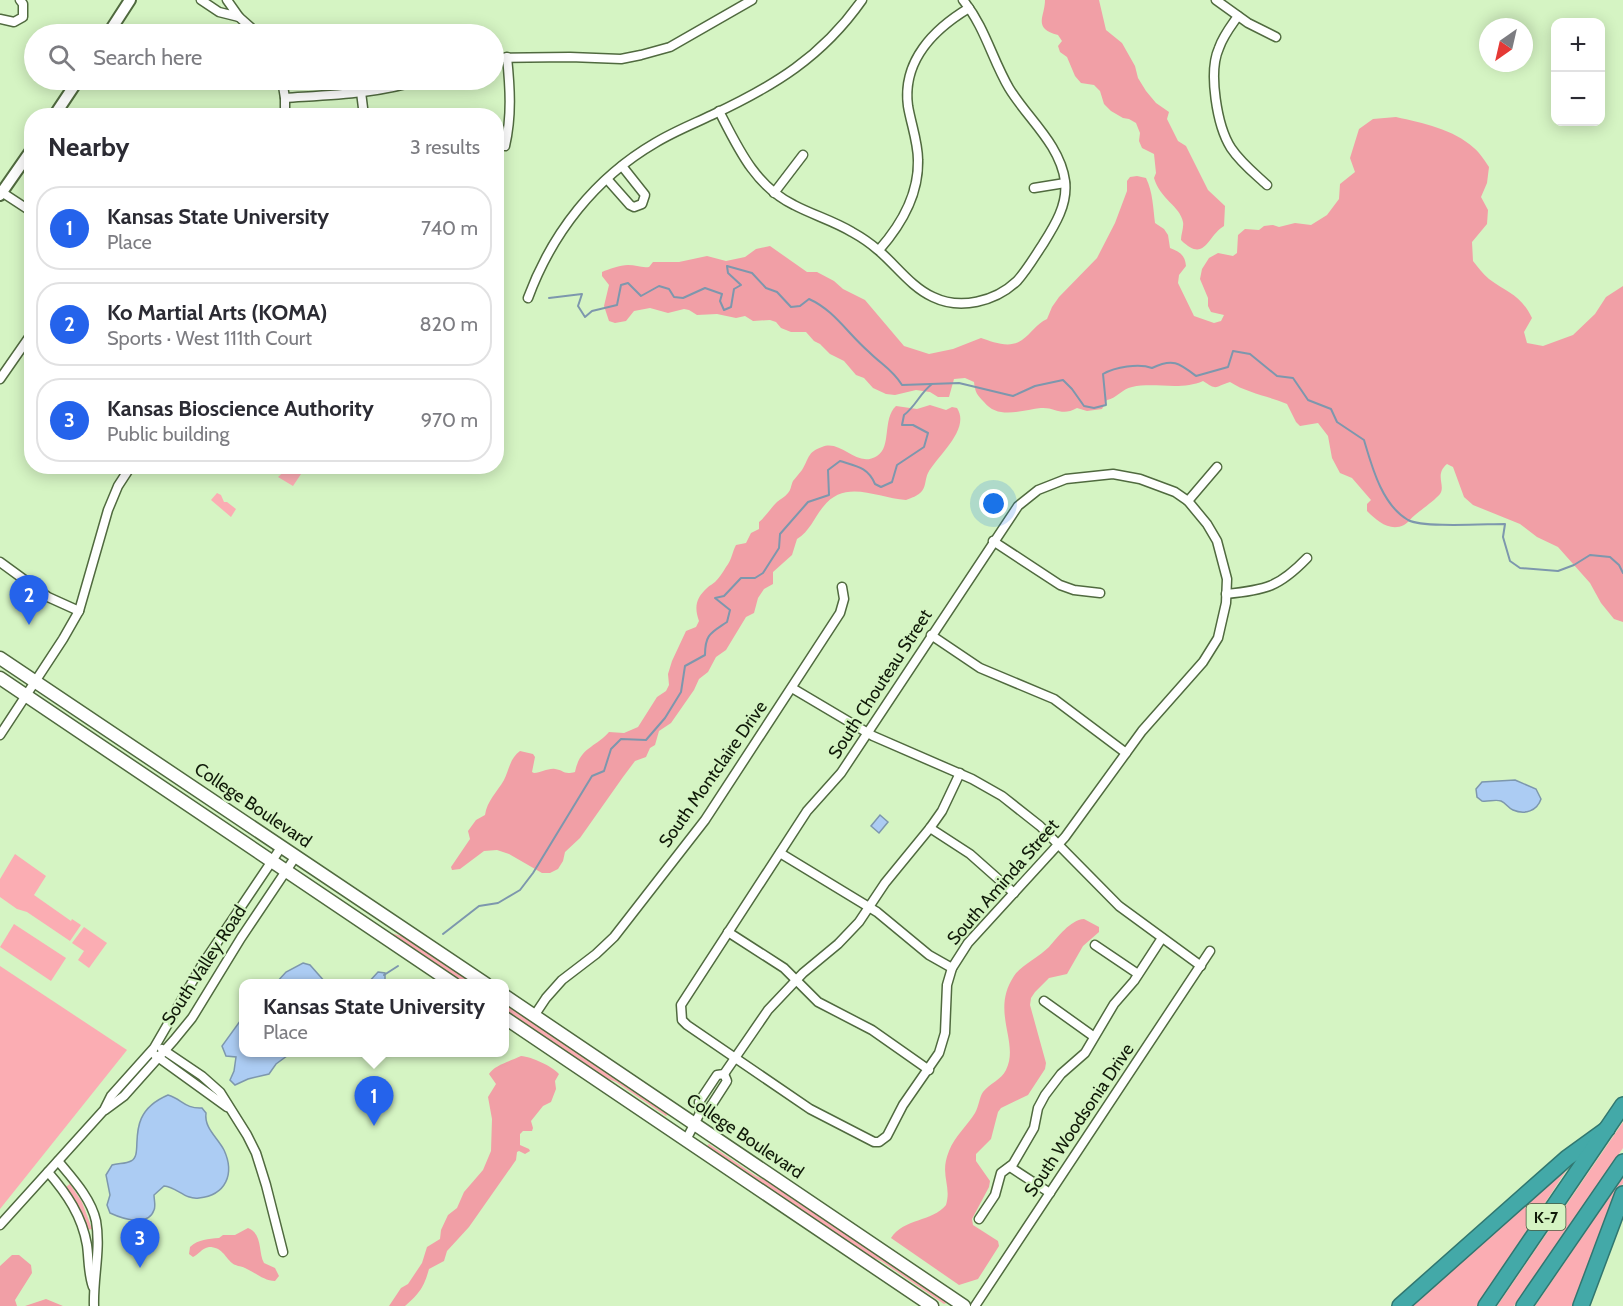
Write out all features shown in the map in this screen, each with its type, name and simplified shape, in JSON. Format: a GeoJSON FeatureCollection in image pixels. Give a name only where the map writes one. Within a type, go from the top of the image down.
{"type":"FeatureCollection","features":[{"type":"Feature","properties":{"kind":"highway","name":"K-7"},"geometry":{"type":"LineString","coordinates":[[1486,1306],[1623,1105]]}},
{"type":"Feature","properties":{"kind":"highway"},"geometry":{"type":"LineString","coordinates":[[1400,1306],[1567,1158],[1607,1129]]}},
{"type":"Feature","properties":{"kind":"highway","name":"K-7"},"geometry":{"type":"LineString","coordinates":[[1524,1306],[1623,1162]]}},
{"type":"Feature","properties":{"kind":"highway"},"geometry":{"type":"LineString","coordinates":[[1581,1306],[1623,1194]]}},
{"type":"Feature","properties":{"kind":"main road","name":"College Boulevard"},"geometry":{"type":"LineString","coordinates":[[0,658],[479,979]]}},
{"type":"Feature","properties":{"kind":"main road","name":"College Boulevard"},"geometry":{"type":"LineString","coordinates":[[0,678],[447,979]]}},
{"type":"Feature","properties":{"kind":"main road","name":"College Boulevard"},"geometry":{"type":"LineString","coordinates":[[509,999],[697,1118],[964,1306]]}},
{"type":"Feature","properties":{"kind":"main road","name":"College Boulevard"},"geometry":{"type":"LineString","coordinates":[[509,1021],[932,1306]]}},
{"type":"Feature","properties":{"kind":"street"},"geometry":{"type":"LineString","coordinates":[[0,19],[14,22],[22,17],[20,0]]}},
{"type":"Feature","properties":{"kind":"street"},"geometry":{"type":"LineString","coordinates":[[114,24],[130,0]]}},
{"type":"Feature","properties":{"kind":"street"},"geometry":{"type":"LineString","coordinates":[[201,0],[219,12],[239,17]]}},
{"type":"Feature","properties":{"kind":"street"},"geometry":{"type":"LineString","coordinates":[[227,0],[247,24]]}},
{"type":"Feature","properties":{"kind":"street"},"geometry":{"type":"LineString","coordinates":[[504,57],[621,59],[641,55],[670,47],[752,0]]}},
{"type":"Feature","properties":{"kind":"street"},"geometry":{"type":"LineString","coordinates":[[528,298],[535,278],[563,228],[582,202],[607,179],[654,143],[774,83],[813,56],[845,24],[862,0]]}},
{"type":"Feature","properties":{"kind":"street"},"geometry":{"type":"LineString","coordinates":[[719,111],[744,159],[774,193],[797,207],[843,226],[879,250],[914,284],[933,297],[961,304],[978,302],[1005,290],[1017,281],[1054,227],[1059,215],[1065,183],[1059,161],[1052,147],[1008,87],[983,30],[963,0]]}},
{"type":"Feature","properties":{"kind":"street"},"geometry":{"type":"LineString","coordinates":[[1216,0],[1238,16],[1276,37]]}},
{"type":"Feature","properties":{"kind":"street"},"geometry":{"type":"LineString","coordinates":[[879,250],[904,216],[914,192],[917,176],[917,145],[908,104],[909,82],[914,62],[922,47],[932,37],[969,8]]}},
{"type":"Feature","properties":{"kind":"street"},"geometry":{"type":"LineString","coordinates":[[1238,16],[1224,38],[1215,59],[1214,77],[1221,123],[1226,140],[1238,157],[1267,185]]}},
{"type":"Feature","properties":{"kind":"street"},"geometry":{"type":"LineString","coordinates":[[506,146],[510,127],[507,57]]}},
{"type":"Feature","properties":{"kind":"street"},"geometry":{"type":"LineString","coordinates":[[59,108],[71,90]]}},
{"type":"Feature","properties":{"kind":"street"},"geometry":{"type":"LineString","coordinates":[[284,90],[285,108]]}},
{"type":"Feature","properties":{"kind":"street"},"geometry":{"type":"LineString","coordinates":[[285,98],[373,90]]}},
{"type":"Feature","properties":{"kind":"street"},"geometry":{"type":"LineString","coordinates":[[361,92],[363,108]]}},
{"type":"Feature","properties":{"kind":"street"},"geometry":{"type":"LineString","coordinates":[[774,193],[803,154]]}},
{"type":"Feature","properties":{"kind":"street"},"geometry":{"type":"LineString","coordinates":[[24,160],[1,192],[24,207]]}},
{"type":"Feature","properties":{"kind":"street"},"geometry":{"type":"LineString","coordinates":[[607,179],[630,205],[634,207],[642,204],[645,195],[622,166]]}},
{"type":"Feature","properties":{"kind":"street"},"geometry":{"type":"LineString","coordinates":[[1034,188],[1065,183]]}},
{"type":"Feature","properties":{"kind":"street"},"geometry":{"type":"LineString","coordinates":[[0,379],[24,344]]}},
{"type":"Feature","properties":{"kind":"street"},"geometry":{"type":"LineString","coordinates":[[1188,501],[1217,467]]}},
{"type":"Feature","properties":{"kind":"street"},"geometry":{"type":"LineString","coordinates":[[0,735],[79,611],[108,510],[126,474]]}},
{"type":"Feature","properties":{"kind":"street","name":"South Chouteau Street"},"geometry":{"type":"LineString","coordinates":[[735,1057],[687,1025],[682,1020],[681,1005],[807,812],[841,773],[868,734],[1017,506],[1038,490],[1066,479],[1113,474],[1162,486],[1188,501],[1208,524],[1217,541]]}},
{"type":"Feature","properties":{"kind":"street"},"geometry":{"type":"LineString","coordinates":[[993,541],[1050,581],[1074,590],[1100,593]]}},
{"type":"Feature","properties":{"kind":"street","name":"South Aminda Street"},"geometry":{"type":"LineString","coordinates":[[735,1057],[810,1109],[874,1142],[879,1142],[887,1136],[904,1104],[939,1053],[945,1033],[947,985],[952,968],[968,943],[1058,845],[1142,731],[1203,662],[1218,638],[1226,603],[1227,579],[1217,541]]}},
{"type":"Feature","properties":{"kind":"street"},"geometry":{"type":"LineString","coordinates":[[1226,594],[1258,591],[1280,583],[1307,558]]}},
{"type":"Feature","properties":{"kind":"street"},"geometry":{"type":"LineString","coordinates":[[0,562],[48,597],[79,611]]}},
{"type":"Feature","properties":{"kind":"street","name":"South Montclaire Drive"},"geometry":{"type":"LineString","coordinates":[[534,1016],[562,980],[614,937],[705,820],[840,613],[844,599],[842,587]]}},
{"type":"Feature","properties":{"kind":"street"},"geometry":{"type":"LineString","coordinates":[[932,635],[980,668],[1054,699],[1126,753]]}},
{"type":"Feature","properties":{"kind":"street"},"geometry":{"type":"LineString","coordinates":[[792,688],[868,734],[960,773],[1002,796],[1040,826],[1119,906],[1201,966]]}},
{"type":"Feature","properties":{"kind":"street"},"geometry":{"type":"LineString","coordinates":[[686,1140],[697,1118],[699,1102],[717,1075],[724,1074],[768,1010],[795,981],[846,937],[942,811],[960,773]]}},
{"type":"Feature","properties":{"kind":"street"},"geometry":{"type":"LineString","coordinates":[[930,828],[970,854],[1014,892]]}},
{"type":"Feature","properties":{"kind":"street","name":"South Valley Road"},"geometry":{"type":"LineString","coordinates":[[154,1055],[156,1044],[202,965],[282,846]]}},
{"type":"Feature","properties":{"kind":"street"},"geometry":{"type":"LineString","coordinates":[[780,853],[869,908],[929,955],[952,968]]}},
{"type":"Feature","properties":{"kind":"street","name":"South Valley Road"},"geometry":{"type":"LineString","coordinates":[[0,1225],[105,1110],[111,1096],[154,1055],[165,1050],[192,1018],[241,938],[296,856]]}},
{"type":"Feature","properties":{"kind":"street"},"geometry":{"type":"LineString","coordinates":[[728,932],[784,968],[818,1002],[872,1029],[929,1070]]}},
{"type":"Feature","properties":{"kind":"street"},"geometry":{"type":"LineString","coordinates":[[979,1219],[995,1195],[1001,1173],[1016,1160],[1034,1128],[1038,1108],[1045,1095],[1061,1074],[1085,1053],[1114,1004],[1162,938]]}},
{"type":"Feature","properties":{"kind":"street"},"geometry":{"type":"LineString","coordinates":[[1095,945],[1138,974]]}},
{"type":"Feature","properties":{"kind":"street","name":"South Woodsonia Drive"},"geometry":{"type":"LineString","coordinates":[[975,1306],[1210,951]]}},
{"type":"Feature","properties":{"kind":"street"},"geometry":{"type":"LineString","coordinates":[[1044,1001],[1093,1036]]}},
{"type":"Feature","properties":{"kind":"street"},"geometry":{"type":"LineString","coordinates":[[156,1044],[202,1076],[220,1092],[238,1119],[256,1153],[283,1251]]}},
{"type":"Feature","properties":{"kind":"street"},"geometry":{"type":"LineString","coordinates":[[154,1055],[228,1107]]}},
{"type":"Feature","properties":{"kind":"street"},"geometry":{"type":"LineString","coordinates":[[58,1161],[79,1188],[96,1221],[97,1261],[93,1287],[94,1306]]}},
{"type":"Feature","properties":{"kind":"street"},"geometry":{"type":"LineString","coordinates":[[1010,1167],[1050,1193]]}},
{"type":"Feature","properties":{"kind":"street"},"geometry":{"type":"LineString","coordinates":[[48,1172],[69,1198],[80,1218],[93,1287]]}},
{"type":"Feature","properties":{"kind":"shaded area"},"geometry":{"type":"Polygon","coordinates":[[[1045,0],[1099,0],[1106,30],[1122,43],[1146,91],[1156,103],[1169,112],[1167,119],[1178,141],[1186,146],[1208,190],[1225,206],[1224,226],[1201,249],[1189,247],[1181,240],[1183,224],[1181,216],[1157,185],[1154,178],[1156,173],[1154,154],[1142,148],[1136,123],[1111,111],[1104,104],[1100,91],[1094,85],[1081,83],[1075,76],[1067,57],[1060,52],[1058,46],[1062,41],[1058,35],[1045,29],[1042,25],[1045,0]]]}},
{"type":"Feature","properties":{"kind":"shaded area"},"geometry":{"type":"Polygon","coordinates":[[[1396,117],[1457,136],[1476,150],[1489,167],[1487,183],[1481,197],[1488,210],[1487,224],[1472,242],[1473,261],[1487,277],[1513,295],[1528,310],[1532,318],[1524,332],[1527,343],[1543,346],[1573,335],[1595,314],[1606,297],[1623,286],[1623,622],[1614,619],[1601,603],[1590,583],[1558,547],[1537,537],[1520,524],[1473,505],[1464,497],[1453,467],[1447,464],[1443,468],[1441,491],[1435,499],[1404,525],[1389,526],[1379,522],[1367,511],[1367,504],[1371,500],[1352,478],[1340,473],[1332,458],[1328,436],[1318,423],[1300,426],[1287,404],[1243,389],[1230,382],[1216,387],[1203,381],[1177,386],[1132,387],[1107,400],[1102,409],[1087,411],[1077,408],[1063,412],[1041,408],[1003,412],[990,408],[978,395],[974,382],[965,378],[954,379],[949,397],[938,397],[930,392],[916,390],[895,395],[886,394],[873,388],[864,378],[856,375],[844,361],[830,354],[806,332],[791,332],[770,320],[753,321],[745,316],[736,318],[717,314],[697,315],[684,309],[668,313],[650,308],[634,311],[626,321],[615,323],[609,321],[604,306],[609,285],[602,276],[602,272],[618,266],[649,267],[653,262],[679,262],[707,256],[726,261],[745,257],[756,249],[770,246],[807,272],[817,272],[865,300],[904,346],[929,354],[953,349],[981,338],[1002,344],[1017,343],[1047,319],[1059,297],[1097,258],[1115,223],[1127,191],[1127,181],[1130,177],[1137,176],[1146,178],[1155,223],[1168,235],[1170,248],[1184,259],[1186,266],[1179,275],[1178,283],[1194,316],[1214,323],[1221,321],[1224,315],[1211,312],[1200,279],[1202,269],[1209,258],[1218,253],[1233,256],[1237,253],[1238,235],[1245,229],[1259,230],[1264,226],[1279,227],[1295,223],[1311,225],[1327,215],[1339,199],[1340,184],[1355,172],[1350,158],[1359,129],[1373,119],[1396,117]]]}},
{"type":"Feature","properties":{"kind":"shaded area"},"geometry":{"type":"Polygon","coordinates":[[[930,405],[946,410],[952,407],[957,408],[960,425],[951,442],[932,466],[922,491],[906,500],[862,492],[841,493],[823,507],[809,528],[797,539],[792,555],[773,572],[773,584],[764,589],[758,598],[754,613],[746,617],[726,650],[716,657],[708,672],[699,679],[671,723],[659,731],[655,745],[650,748],[646,757],[635,761],[580,838],[565,852],[558,869],[550,873],[542,873],[509,854],[497,850],[484,851],[460,869],[452,870],[451,867],[470,839],[468,831],[476,820],[485,815],[512,761],[520,751],[533,754],[535,757],[532,772],[534,773],[552,769],[571,773],[575,772],[580,757],[609,732],[624,733],[638,727],[657,697],[666,691],[669,685],[668,674],[672,661],[686,631],[696,627],[699,621],[696,607],[700,595],[721,575],[730,562],[736,545],[746,543],[751,533],[759,529],[759,522],[789,492],[793,481],[811,454],[817,449],[829,446],[862,459],[877,456],[882,452],[889,418],[896,406],[917,409],[930,405]]]}},
{"type":"Feature","properties":{"kind":"shaded area"},"geometry":{"type":"Polygon","coordinates":[[[281,474],[301,474],[293,486],[278,477],[281,474]]]}},
{"type":"Feature","properties":{"kind":"shaded area"},"geometry":{"type":"Polygon","coordinates":[[[217,493],[221,495],[224,502],[236,509],[231,517],[211,500],[217,493]]]}},
{"type":"Feature","properties":{"kind":"shaded area"},"geometry":{"type":"Polygon","coordinates":[[[15,854],[46,876],[34,895],[71,921],[72,919],[81,925],[70,941],[0,897],[0,879],[15,854]]]}},
{"type":"Feature","properties":{"kind":"shaded area"},"geometry":{"type":"Polygon","coordinates":[[[1084,919],[1099,927],[1099,932],[1083,946],[1067,974],[1049,978],[1031,998],[1030,1005],[1046,1063],[1045,1069],[1028,1095],[1001,1108],[991,1139],[976,1154],[976,1161],[990,1181],[972,1219],[973,1225],[998,1241],[999,1246],[978,1279],[959,1285],[891,1238],[903,1227],[933,1215],[946,1205],[948,1192],[945,1167],[949,1151],[975,1113],[983,1092],[1006,1070],[1010,1049],[1005,1002],[1007,989],[1014,976],[1049,947],[1069,926],[1084,919]]]}},
{"type":"Feature","properties":{"kind":"shaded area"},"geometry":{"type":"Polygon","coordinates":[[[14,924],[66,958],[51,981],[0,947],[14,924]]]}},
{"type":"Feature","properties":{"kind":"shaded area"},"geometry":{"type":"Polygon","coordinates":[[[84,927],[107,943],[89,968],[78,960],[84,951],[72,943],[84,927]]]}},
{"type":"Feature","properties":{"kind":"shaded area"},"geometry":{"type":"Polygon","coordinates":[[[390,933],[409,938],[472,979],[456,979],[389,935],[390,933]]]}},
{"type":"Feature","properties":{"kind":"shaded area"},"geometry":{"type":"Polygon","coordinates":[[[0,966],[127,1050],[0,1209],[0,966]]]}},
{"type":"Feature","properties":{"kind":"shaded area"},"geometry":{"type":"Polygon","coordinates":[[[509,1005],[669,1113],[666,1116],[616,1082],[596,1074],[509,1015],[509,1005]]]}},
{"type":"Feature","properties":{"kind":"shaded area"},"geometry":{"type":"Polygon","coordinates":[[[521,1056],[541,1062],[559,1074],[555,1081],[556,1089],[551,1102],[543,1106],[531,1121],[532,1131],[523,1131],[520,1134],[520,1145],[530,1151],[525,1154],[517,1152],[516,1160],[469,1227],[447,1251],[444,1261],[429,1269],[421,1289],[414,1297],[405,1306],[389,1306],[422,1263],[427,1247],[440,1239],[441,1230],[448,1215],[457,1208],[464,1192],[483,1170],[491,1151],[492,1119],[488,1097],[496,1084],[489,1074],[499,1066],[521,1056]]]}},
{"type":"Feature","properties":{"kind":"shaded area"},"geometry":{"type":"Polygon","coordinates":[[[1623,1122],[1623,1148],[1514,1306],[1497,1306],[1623,1122]]]}},
{"type":"Feature","properties":{"kind":"shaded area"},"geometry":{"type":"Polygon","coordinates":[[[709,1144],[756,1176],[772,1183],[948,1302],[944,1304],[881,1261],[867,1255],[706,1147],[709,1144]]]}},
{"type":"Feature","properties":{"kind":"shaded area"},"geometry":{"type":"Polygon","coordinates":[[[1572,1162],[1477,1306],[1407,1306],[1572,1162]]]}},
{"type":"Feature","properties":{"kind":"shaded area"},"geometry":{"type":"Polygon","coordinates":[[[1623,1177],[1623,1183],[1576,1306],[1535,1306],[1623,1177]]]}},
{"type":"Feature","properties":{"kind":"shaded area"},"geometry":{"type":"Polygon","coordinates":[[[70,1184],[82,1202],[92,1229],[87,1230],[80,1211],[66,1187],[70,1184]]]}},
{"type":"Feature","properties":{"kind":"shaded area"},"geometry":{"type":"Polygon","coordinates":[[[248,1228],[256,1234],[264,1263],[275,1268],[279,1276],[275,1281],[233,1264],[217,1249],[209,1247],[193,1257],[189,1254],[190,1247],[197,1242],[219,1238],[223,1235],[235,1235],[248,1228]]]}},
{"type":"Feature","properties":{"kind":"shaded area"},"geometry":{"type":"Polygon","coordinates":[[[12,1255],[19,1255],[31,1265],[32,1273],[15,1300],[17,1306],[0,1306],[0,1266],[12,1255]]]}},
{"type":"Feature","properties":{"kind":"shaded area"},"geometry":{"type":"Polygon","coordinates":[[[46,1299],[63,1306],[25,1306],[46,1299]]]}},
{"type":"Feature","properties":{"kind":"water"},"geometry":{"type":"Polygon","coordinates":[[[1515,780],[1536,789],[1541,799],[1534,809],[1526,812],[1517,811],[1501,801],[1482,801],[1477,797],[1476,789],[1482,782],[1515,780]]]}},
{"type":"Feature","properties":{"kind":"water"},"geometry":{"type":"Polygon","coordinates":[[[880,815],[888,822],[879,833],[871,826],[880,815]]]}},
{"type":"Feature","properties":{"kind":"water"},"geometry":{"type":"Polygon","coordinates":[[[303,963],[310,965],[322,979],[280,979],[286,972],[303,963]]]}},
{"type":"Feature","properties":{"kind":"water"},"geometry":{"type":"Polygon","coordinates":[[[378,972],[385,973],[385,979],[372,979],[378,972]]]}},
{"type":"Feature","properties":{"kind":"water"},"geometry":{"type":"Polygon","coordinates":[[[239,1023],[239,1057],[286,1057],[276,1064],[269,1074],[235,1085],[230,1080],[236,1057],[226,1056],[222,1046],[239,1023]]]}},
{"type":"Feature","properties":{"kind":"water"},"geometry":{"type":"Polygon","coordinates":[[[168,1095],[191,1107],[202,1108],[206,1113],[209,1128],[224,1150],[227,1159],[229,1167],[226,1182],[216,1193],[199,1198],[189,1197],[164,1186],[154,1195],[155,1208],[151,1216],[146,1219],[134,1220],[110,1213],[107,1205],[110,1195],[106,1175],[112,1165],[129,1162],[135,1157],[140,1123],[144,1113],[154,1103],[168,1095]]]}},
{"type":"Feature","properties":{"kind":"waterway"},"geometry":{"type":"LineString","coordinates":[[549,298],[582,294],[578,306],[585,317],[592,311],[617,305],[621,285],[628,283],[641,296],[659,286],[669,289],[674,297],[683,298],[705,288],[722,294],[720,301],[724,310],[731,307],[734,289],[741,285],[728,273],[727,266],[752,273],[766,288],[777,292],[791,307],[800,306],[809,299],[826,309],[861,345],[891,371],[902,385],[959,383],[1013,396],[1035,386],[1063,380],[1084,406],[1094,408],[1106,405],[1103,374],[1114,369],[1127,366],[1152,368],[1165,363],[1176,363],[1196,376],[1228,367],[1233,351],[1250,354],[1277,376],[1293,378],[1308,400],[1331,409],[1337,422],[1364,440],[1385,495],[1391,505],[1408,520],[1440,525],[1505,524],[1503,537],[1510,561],[1520,568],[1558,571],[1590,555],[1610,557],[1619,565],[1623,573]]}},
{"type":"Feature","properties":{"kind":"waterway"},"geometry":{"type":"LineString","coordinates":[[443,934],[479,906],[498,903],[520,890],[533,873],[592,776],[604,771],[611,749],[621,739],[646,740],[665,718],[681,692],[685,666],[705,655],[708,638],[727,622],[730,610],[715,598],[724,596],[741,578],[755,578],[763,573],[779,548],[780,534],[808,502],[829,495],[828,470],[840,461],[851,464],[869,474],[875,484],[881,487],[892,482],[897,465],[924,447],[928,433],[913,425],[902,425],[904,415],[932,384]]}},
{"type":"Feature","properties":{"kind":"waterway"},"geometry":{"type":"LineString","coordinates":[[384,975],[398,966]]}},
{"type":"Feature","properties":{"kind":"place","name":"Ko Martial Arts (KOMA)"},"geometry":{"type":"Point","coordinates":[29,625]}},
{"type":"Feature","properties":{"kind":"place","name":"Kansas State University"},"geometry":{"type":"Point","coordinates":[374,1126]}},
{"type":"Feature","properties":{"kind":"place","name":"Kansas Bioscience Authority"},"geometry":{"type":"Point","coordinates":[140,1268]}}]}
